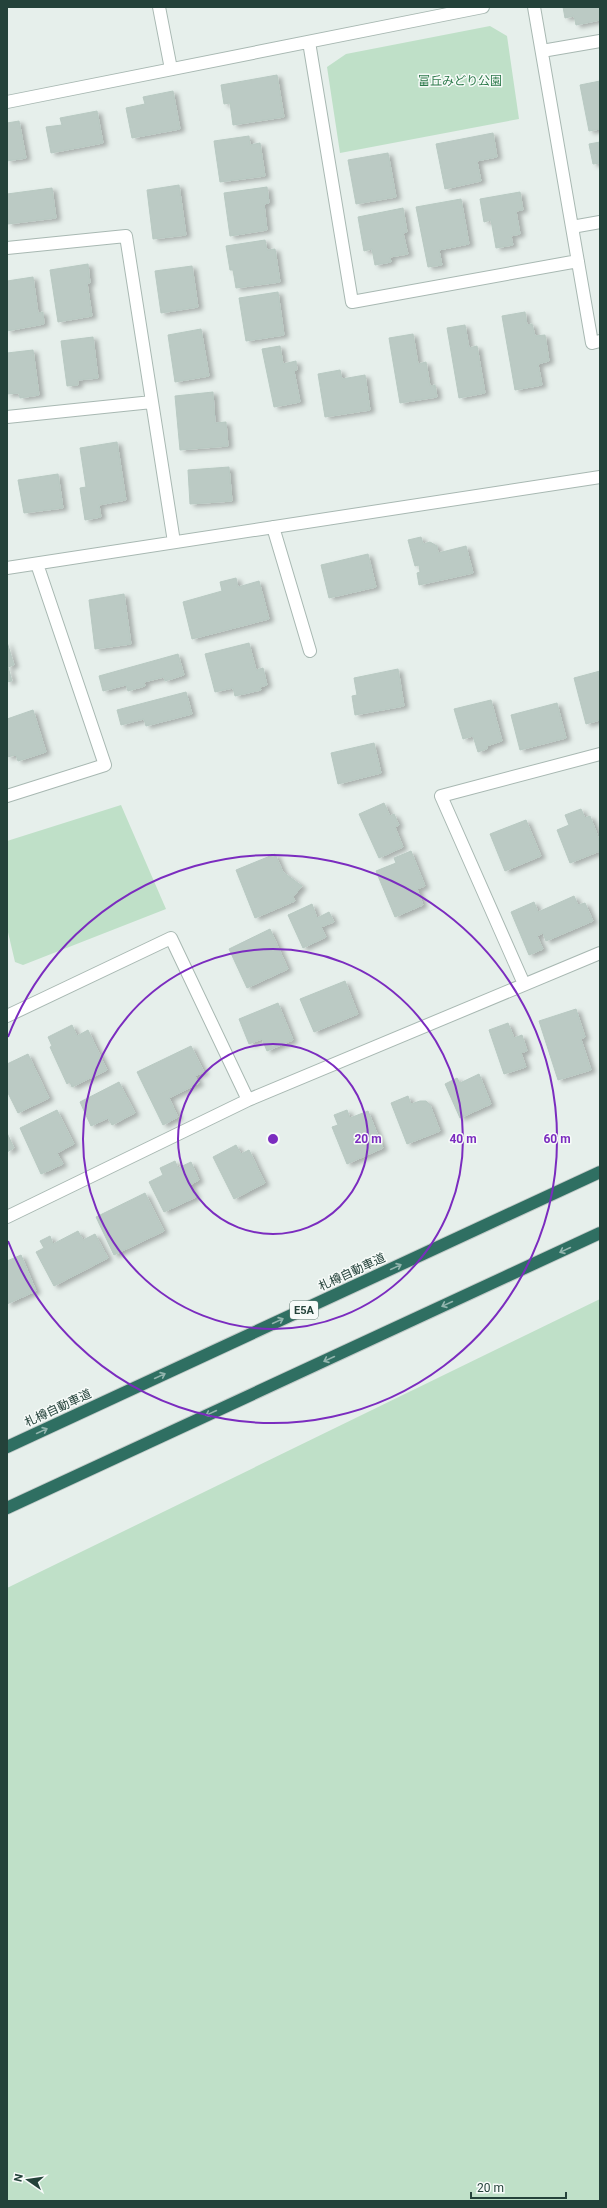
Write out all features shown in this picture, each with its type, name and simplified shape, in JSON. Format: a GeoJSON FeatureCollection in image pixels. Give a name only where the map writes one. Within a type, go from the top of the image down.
{"type":"FeatureCollection","features":[{"type":"Feature","properties":{"kind":"highway","name":"札樽自動車道"},"geometry":{"type":"LineString","coordinates":[[7,1447],[600,1172]]}},
{"type":"Feature","properties":{"kind":"highway"},"geometry":{"type":"LineString","coordinates":[[7,1508],[600,1233]]}},
{"type":"Feature","properties":{"kind":"street"},"geometry":{"type":"LineString","coordinates":[[159,7],[170,69]]}},
{"type":"Feature","properties":{"kind":"street"},"geometry":{"type":"LineString","coordinates":[[7,102],[483,7]]}},
{"type":"Feature","properties":{"kind":"street"},"geometry":{"type":"LineString","coordinates":[[534,7],[592,343],[600,341]]}},
{"type":"Feature","properties":{"kind":"street"},"geometry":{"type":"LineString","coordinates":[[542,51],[600,41]]}},
{"type":"Feature","properties":{"kind":"street"},"geometry":{"type":"LineString","coordinates":[[309,42],[352,302],[578,261]]}},
{"type":"Feature","properties":{"kind":"street"},"geometry":{"type":"LineString","coordinates":[[572,227],[600,222]]}},
{"type":"Feature","properties":{"kind":"street"},"geometry":{"type":"LineString","coordinates":[[7,248],[126,236],[174,542]]}},
{"type":"Feature","properties":{"kind":"street"},"geometry":{"type":"LineString","coordinates":[[7,417],[152,402]]}},
{"type":"Feature","properties":{"kind":"street"},"geometry":{"type":"LineString","coordinates":[[7,568],[600,477]]}},
{"type":"Feature","properties":{"kind":"street"},"geometry":{"type":"LineString","coordinates":[[273,527],[310,651]]}},
{"type":"Feature","properties":{"kind":"street"},"geometry":{"type":"LineString","coordinates":[[7,796],[105,765],[37,564]]}},
{"type":"Feature","properties":{"kind":"street"},"geometry":{"type":"LineString","coordinates":[[524,984],[441,796],[600,754]]}},
{"type":"Feature","properties":{"kind":"street"},"geometry":{"type":"LineString","coordinates":[[8,1012],[171,938],[248,1100]]}},
{"type":"Feature","properties":{"kind":"street"},"geometry":{"type":"LineString","coordinates":[[7,1217],[248,1100],[600,953]]}},
{"type":"Feature","properties":{"kind":"green space","name":"富丘みどり公園"},"geometry":{"type":"Polygon","coordinates":[[[490,26],[507,36],[519,119],[340,153],[327,67],[346,54],[490,26]]]}},
{"type":"Feature","properties":{"kind":"green space"},"geometry":{"type":"Polygon","coordinates":[[[121,805],[166,909],[23,965],[15,962],[7,928],[7,841],[121,805]]]}},
{"type":"Feature","properties":{"kind":"green space"},"geometry":{"type":"Polygon","coordinates":[[[600,1299],[600,2201],[7,2201],[7,1588],[600,1299]]]}},
{"type":"Feature","properties":{"kind":"building"},"geometry":{"type":"Polygon","coordinates":[[[563,7],[600,7],[600,20],[576,25],[574,16],[565,18],[563,7]]]}},
{"type":"Feature","properties":{"kind":"building"},"geometry":{"type":"Polygon","coordinates":[[[277,75],[284,117],[233,125],[230,103],[224,104],[221,85],[277,75]]]}},
{"type":"Feature","properties":{"kind":"building"},"geometry":{"type":"Polygon","coordinates":[[[600,81],[600,129],[589,131],[580,85],[600,81]]]}},
{"type":"Feature","properties":{"kind":"building"},"geometry":{"type":"Polygon","coordinates":[[[173,91],[180,129],[132,138],[126,108],[145,104],[143,97],[173,91]]]}},
{"type":"Feature","properties":{"kind":"building"},"geometry":{"type":"Polygon","coordinates":[[[97,111],[103,143],[51,153],[46,127],[62,125],[60,118],[97,111]]]}},
{"type":"Feature","properties":{"kind":"building"},"geometry":{"type":"Polygon","coordinates":[[[19,121],[26,158],[7,161],[7,123],[19,121]]]}},
{"type":"Feature","properties":{"kind":"building"},"geometry":{"type":"Polygon","coordinates":[[[493,133],[497,157],[477,161],[481,181],[445,189],[436,144],[493,133]]]}},
{"type":"Feature","properties":{"kind":"building"},"geometry":{"type":"Polygon","coordinates":[[[249,136],[250,145],[260,143],[265,176],[220,182],[214,141],[249,136]]]}},
{"type":"Feature","properties":{"kind":"building"},"geometry":{"type":"Polygon","coordinates":[[[600,142],[600,163],[593,164],[589,144],[600,142]]]}},
{"type":"Feature","properties":{"kind":"building"},"geometry":{"type":"Polygon","coordinates":[[[388,153],[396,197],[356,204],[348,160],[388,153]]]}},
{"type":"Feature","properties":{"kind":"building"},"geometry":{"type":"Polygon","coordinates":[[[179,185],[186,235],[153,239],[147,190],[179,185]]]}},
{"type":"Feature","properties":{"kind":"building"},"geometry":{"type":"Polygon","coordinates":[[[267,187],[269,203],[264,204],[267,230],[230,236],[224,193],[267,187]]]}},
{"type":"Feature","properties":{"kind":"building"},"geometry":{"type":"Polygon","coordinates":[[[52,188],[56,218],[8,224],[7,194],[52,188]]]}},
{"type":"Feature","properties":{"kind":"building"},"geometry":{"type":"Polygon","coordinates":[[[520,192],[523,210],[516,211],[520,234],[511,236],[513,245],[496,248],[491,220],[484,222],[480,199],[520,192]]]}},
{"type":"Feature","properties":{"kind":"building"},"geometry":{"type":"Polygon","coordinates":[[[461,199],[469,244],[439,250],[442,265],[428,267],[416,207],[461,199]]]}},
{"type":"Feature","properties":{"kind":"building"},"geometry":{"type":"Polygon","coordinates":[[[403,208],[407,232],[403,233],[408,254],[390,257],[391,262],[375,265],[372,249],[364,251],[358,217],[403,208]]]}},
{"type":"Feature","properties":{"kind":"building"},"geometry":{"type":"Polygon","coordinates":[[[265,240],[267,250],[275,249],[280,282],[236,288],[233,270],[230,270],[226,246],[265,240]]]}},
{"type":"Feature","properties":{"kind":"building"},"geometry":{"type":"Polygon","coordinates":[[[88,264],[90,283],[87,283],[92,316],[58,322],[50,270],[88,264]]]}},
{"type":"Feature","properties":{"kind":"building"},"geometry":{"type":"Polygon","coordinates":[[[192,266],[198,307],[161,313],[155,271],[192,266]]]}},
{"type":"Feature","properties":{"kind":"building"},"geometry":{"type":"Polygon","coordinates":[[[33,277],[38,313],[43,312],[44,324],[7,331],[7,281],[33,277]]]}},
{"type":"Feature","properties":{"kind":"building"},"geometry":{"type":"Polygon","coordinates":[[[278,292],[284,335],[246,341],[239,298],[278,292]]]}},
{"type":"Feature","properties":{"kind":"building"},"geometry":{"type":"Polygon","coordinates":[[[525,312],[527,325],[532,324],[535,336],[545,335],[549,361],[538,364],[542,385],[515,390],[502,316],[525,312]]]}},
{"type":"Feature","properties":{"kind":"building"},"geometry":{"type":"Polygon","coordinates":[[[465,325],[469,348],[477,346],[485,393],[459,398],[447,328],[465,325]]]}},
{"type":"Feature","properties":{"kind":"building"},"geometry":{"type":"Polygon","coordinates":[[[201,329],[209,376],[175,382],[168,335],[201,329]]]}},
{"type":"Feature","properties":{"kind":"building"},"geometry":{"type":"Polygon","coordinates":[[[413,334],[418,364],[426,362],[430,386],[435,385],[437,397],[400,403],[389,338],[413,334]]]}},
{"type":"Feature","properties":{"kind":"building"},"geometry":{"type":"Polygon","coordinates":[[[93,337],[98,378],[78,380],[78,385],[67,386],[61,341],[93,337]]]}},
{"type":"Feature","properties":{"kind":"building"},"geometry":{"type":"Polygon","coordinates":[[[280,346],[283,364],[296,361],[297,370],[294,371],[300,402],[274,407],[262,349],[280,346]]]}},
{"type":"Feature","properties":{"kind":"building"},"geometry":{"type":"Polygon","coordinates":[[[33,350],[39,395],[20,398],[19,393],[7,394],[7,353],[33,350]]]}},
{"type":"Feature","properties":{"kind":"building"},"geometry":{"type":"Polygon","coordinates":[[[340,370],[342,379],[365,375],[370,410],[325,417],[318,374],[340,370]]]}},
{"type":"Feature","properties":{"kind":"building"},"geometry":{"type":"Polygon","coordinates":[[[213,392],[215,423],[226,422],[228,446],[180,450],[175,396],[213,392]]]}},
{"type":"Feature","properties":{"kind":"building"},"geometry":{"type":"Polygon","coordinates":[[[117,442],[126,500],[99,505],[101,517],[85,520],[80,488],[86,487],[80,448],[117,442]]]}},
{"type":"Feature","properties":{"kind":"building"},"geometry":{"type":"Polygon","coordinates":[[[229,467],[232,501],[190,504],[188,470],[229,467]]]}},
{"type":"Feature","properties":{"kind":"building"},"geometry":{"type":"Polygon","coordinates":[[[58,474],[63,508],[24,513],[18,480],[58,474]]]}},
{"type":"Feature","properties":{"kind":"building"},"geometry":{"type":"Polygon","coordinates":[[[421,537],[423,544],[430,542],[437,546],[438,553],[466,546],[473,573],[419,585],[417,573],[420,572],[419,565],[415,566],[408,540],[421,537]]]}},
{"type":"Feature","properties":{"kind":"building"},"geometry":{"type":"Polygon","coordinates":[[[368,554],[376,587],[329,598],[321,565],[368,554]]]}},
{"type":"Feature","properties":{"kind":"building"},"geometry":{"type":"Polygon","coordinates":[[[236,578],[238,587],[259,581],[269,619],[192,639],[183,602],[222,591],[220,582],[236,578]]]}},
{"type":"Feature","properties":{"kind":"building"},"geometry":{"type":"Polygon","coordinates":[[[124,594],[131,644],[95,649],[89,600],[124,594]]]}},
{"type":"Feature","properties":{"kind":"building"},"geometry":{"type":"Polygon","coordinates":[[[7,642],[14,665],[8,667],[12,681],[7,682],[7,642]]]}},
{"type":"Feature","properties":{"kind":"building"},"geometry":{"type":"Polygon","coordinates":[[[249,643],[256,670],[263,668],[267,685],[260,687],[261,690],[235,696],[233,688],[215,692],[205,654],[249,643]]]}},
{"type":"Feature","properties":{"kind":"building"},"geometry":{"type":"Polygon","coordinates":[[[178,654],[184,675],[165,681],[164,677],[144,682],[145,686],[128,691],[126,685],[103,691],[99,676],[178,654]]]}},
{"type":"Feature","properties":{"kind":"building"},"geometry":{"type":"Polygon","coordinates":[[[398,669],[404,706],[355,715],[352,696],[357,695],[354,678],[398,669]]]}},
{"type":"Feature","properties":{"kind":"building"},"geometry":{"type":"Polygon","coordinates":[[[600,671],[600,720],[586,724],[574,678],[600,671]]]}},
{"type":"Feature","properties":{"kind":"building"},"geometry":{"type":"Polygon","coordinates":[[[186,692],[192,714],[146,726],[144,719],[121,725],[117,710],[186,692]]]}},
{"type":"Feature","properties":{"kind":"building"},"geometry":{"type":"Polygon","coordinates":[[[491,700],[502,741],[487,746],[487,749],[478,752],[473,736],[463,739],[454,709],[491,700]]]}},
{"type":"Feature","properties":{"kind":"building"},"geometry":{"type":"Polygon","coordinates":[[[557,703],[566,738],[520,750],[511,715],[557,703]]]}},
{"type":"Feature","properties":{"kind":"building"},"geometry":{"type":"Polygon","coordinates":[[[33,710],[46,752],[18,761],[16,755],[7,757],[7,719],[33,710]]]}},
{"type":"Feature","properties":{"kind":"building"},"geometry":{"type":"Polygon","coordinates":[[[374,743],[381,773],[338,784],[331,753],[374,743]]]}},
{"type":"Feature","properties":{"kind":"building"},"geometry":{"type":"Polygon","coordinates":[[[384,803],[390,816],[394,814],[399,825],[395,827],[403,847],[379,858],[359,814],[384,803]]]}},
{"type":"Feature","properties":{"kind":"building"},"geometry":{"type":"Polygon","coordinates":[[[581,809],[585,818],[590,816],[600,842],[600,851],[570,863],[557,830],[569,825],[565,815],[581,809]]]}},
{"type":"Feature","properties":{"kind":"building"},"geometry":{"type":"Polygon","coordinates":[[[526,820],[541,856],[505,871],[490,834],[526,820]]]}},
{"type":"Feature","properties":{"kind":"building"},"geometry":{"type":"Polygon","coordinates":[[[411,851],[425,886],[417,889],[423,905],[395,917],[376,871],[396,863],[394,858],[411,851]]]}},
{"type":"Feature","properties":{"kind":"building"},"geometry":{"type":"Polygon","coordinates":[[[275,854],[283,872],[302,886],[293,897],[295,901],[255,918],[236,870],[275,854]]]}},
{"type":"Feature","properties":{"kind":"building"},"geometry":{"type":"Polygon","coordinates":[[[574,896],[578,905],[585,903],[593,921],[546,941],[543,933],[537,936],[543,949],[529,955],[511,912],[534,902],[538,912],[574,896]]]}},
{"type":"Feature","properties":{"kind":"building"},"geometry":{"type":"Polygon","coordinates":[[[312,904],[317,918],[329,912],[334,922],[321,927],[326,937],[303,948],[288,915],[312,904]]]}},
{"type":"Feature","properties":{"kind":"building"},"geometry":{"type":"Polygon","coordinates":[[[270,929],[288,969],[247,988],[229,949],[270,929]]]}},
{"type":"Feature","properties":{"kind":"building"},"geometry":{"type":"Polygon","coordinates":[[[345,981],[358,1014],[314,1032],[300,999],[345,981]]]}},
{"type":"Feature","properties":{"kind":"building"},"geometry":{"type":"Polygon","coordinates":[[[278,1003],[293,1040],[267,1051],[262,1039],[249,1044],[239,1019],[278,1003]]]}},
{"type":"Feature","properties":{"kind":"building"},"geometry":{"type":"Polygon","coordinates":[[[576,1009],[585,1037],[581,1039],[591,1070],[558,1080],[539,1021],[576,1009]]]}},
{"type":"Feature","properties":{"kind":"building"},"geometry":{"type":"Polygon","coordinates":[[[508,1023],[514,1038],[522,1035],[527,1051],[521,1053],[526,1067],[504,1074],[489,1030],[508,1023]]]}},
{"type":"Feature","properties":{"kind":"building"},"geometry":{"type":"Polygon","coordinates":[[[72,1025],[77,1036],[88,1030],[107,1070],[72,1087],[70,1082],[67,1084],[50,1047],[52,1046],[48,1037],[72,1025]]]}},
{"type":"Feature","properties":{"kind":"building"},"geometry":{"type":"Polygon","coordinates":[[[191,1046],[204,1072],[195,1076],[199,1083],[169,1098],[178,1117],[163,1125],[137,1072],[191,1046]]]}},
{"type":"Feature","properties":{"kind":"building"},"geometry":{"type":"Polygon","coordinates":[[[28,1054],[49,1098],[18,1113],[7,1091],[7,1064],[28,1054]]]}},
{"type":"Feature","properties":{"kind":"building"},"geometry":{"type":"Polygon","coordinates":[[[479,1074],[491,1104],[460,1118],[445,1084],[457,1078],[460,1083],[479,1074]]]}},
{"type":"Feature","properties":{"kind":"building"},"geometry":{"type":"Polygon","coordinates":[[[119,1082],[135,1113],[112,1125],[108,1118],[91,1126],[80,1102],[119,1082]]]}},
{"type":"Feature","properties":{"kind":"building"},"geometry":{"type":"Polygon","coordinates":[[[408,1096],[411,1104],[426,1101],[430,1105],[440,1131],[407,1144],[391,1103],[408,1096]]]}},
{"type":"Feature","properties":{"kind":"building"},"geometry":{"type":"Polygon","coordinates":[[[57,1110],[74,1144],[57,1153],[63,1164],[41,1174],[20,1128],[57,1110]]]}},
{"type":"Feature","properties":{"kind":"building"},"geometry":{"type":"Polygon","coordinates":[[[347,1110],[350,1118],[368,1111],[383,1148],[347,1164],[332,1127],[338,1125],[334,1115],[347,1110]]]}},
{"type":"Feature","properties":{"kind":"building"},"geometry":{"type":"Polygon","coordinates":[[[7,1133],[14,1148],[7,1152],[7,1133]]]}},
{"type":"Feature","properties":{"kind":"building"},"geometry":{"type":"Polygon","coordinates":[[[236,1145],[241,1154],[249,1150],[265,1183],[234,1199],[213,1157],[236,1145]]]}},
{"type":"Feature","properties":{"kind":"building"},"geometry":{"type":"Polygon","coordinates":[[[175,1161],[178,1168],[191,1162],[199,1180],[190,1185],[196,1197],[164,1212],[149,1182],[163,1175],[160,1168],[175,1161]]]}},
{"type":"Feature","properties":{"kind":"building"},"geometry":{"type":"Polygon","coordinates":[[[145,1193],[164,1231],[114,1255],[96,1217],[145,1193]]]}},
{"type":"Feature","properties":{"kind":"building"},"geometry":{"type":"Polygon","coordinates":[[[78,1231],[83,1240],[95,1234],[108,1258],[54,1286],[36,1252],[44,1248],[40,1241],[50,1236],[53,1244],[78,1231]]]}},
{"type":"Feature","properties":{"kind":"building"},"geometry":{"type":"Polygon","coordinates":[[[21,1255],[36,1291],[7,1304],[7,1261],[21,1255]]]}}]}
